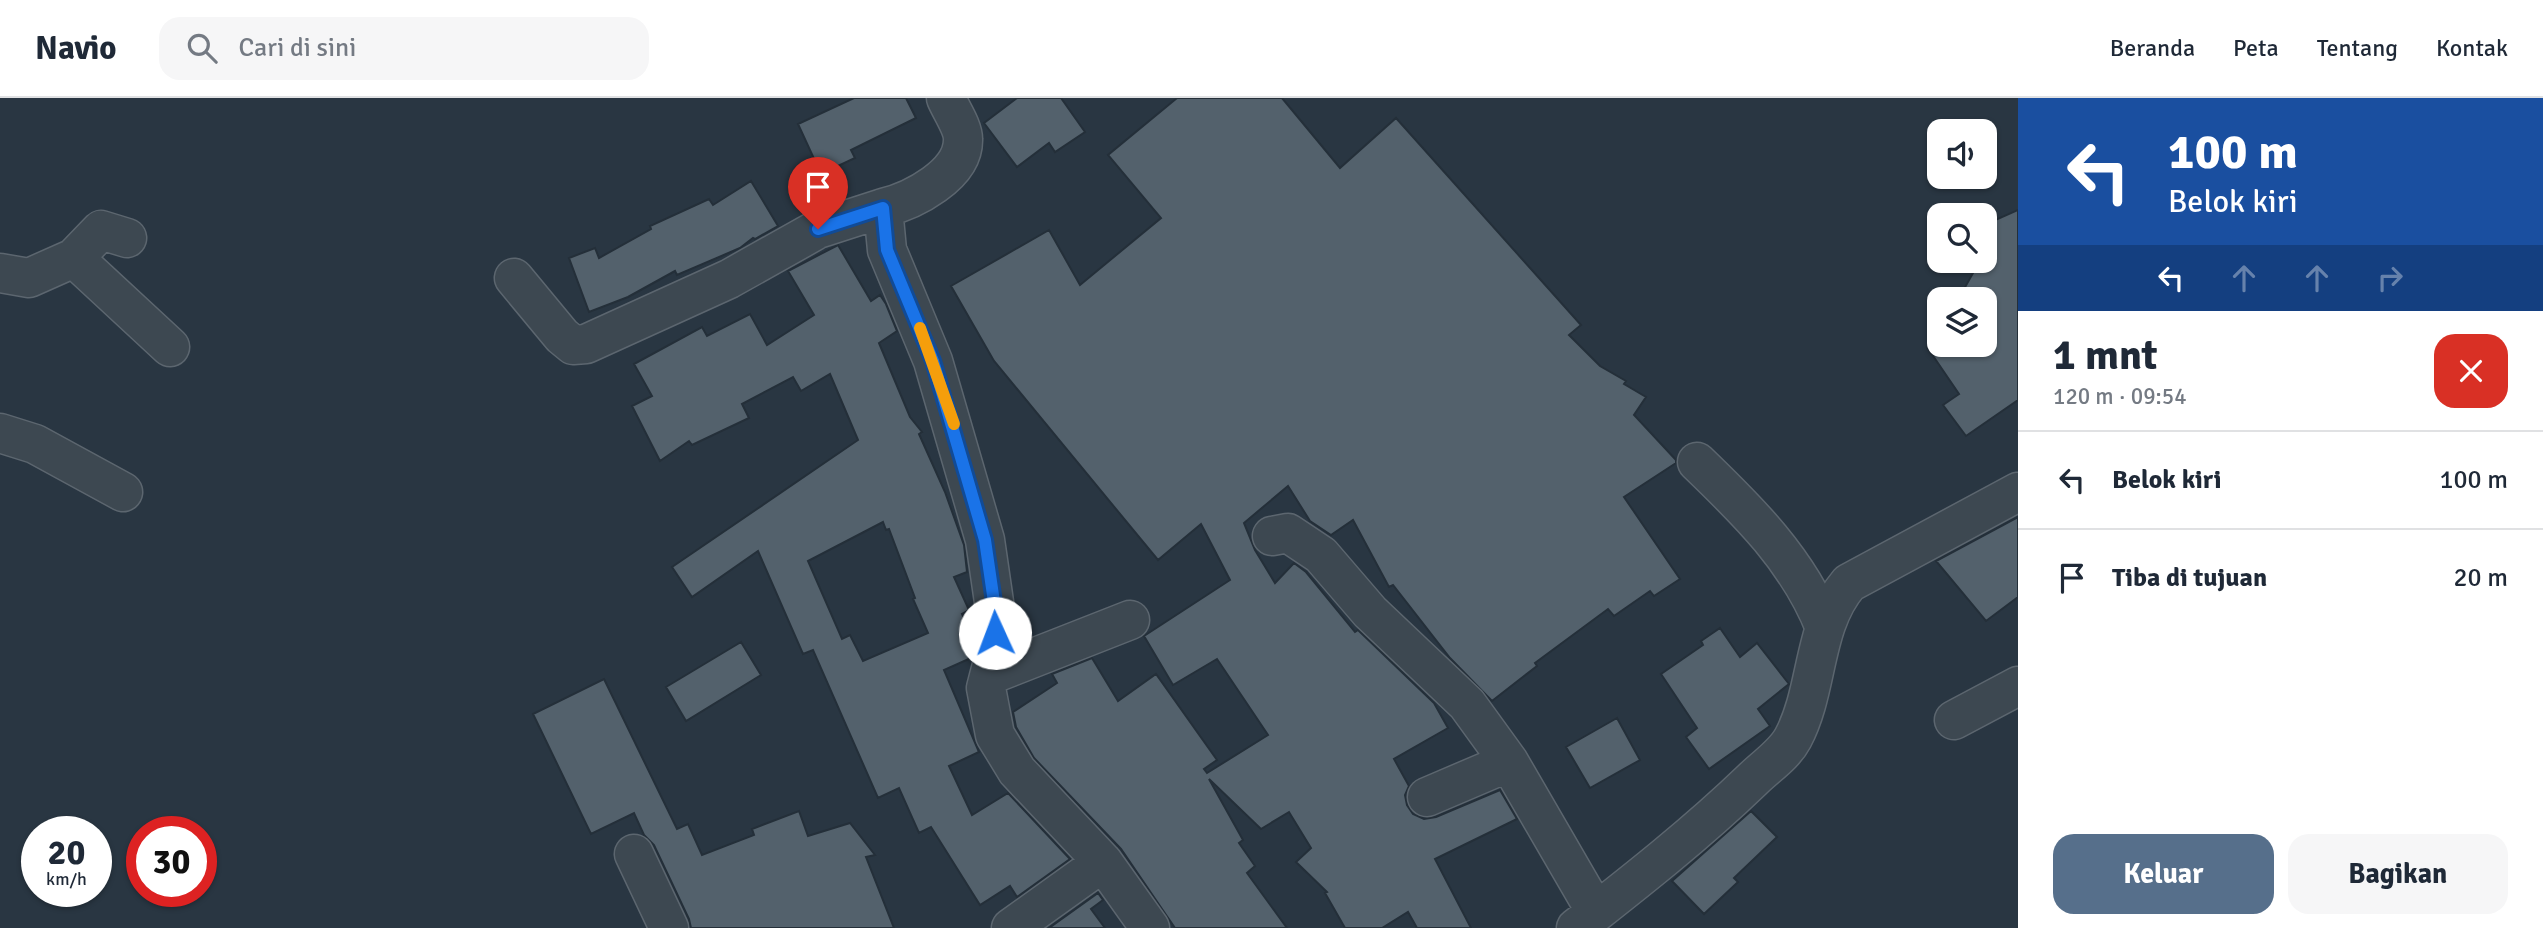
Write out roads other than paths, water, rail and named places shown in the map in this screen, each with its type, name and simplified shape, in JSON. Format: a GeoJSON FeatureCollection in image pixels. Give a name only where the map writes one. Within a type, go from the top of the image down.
{"type":"FeatureCollection","features":[{"type":"Feature","properties":{"kind":"street"},"geometry":{"type":"LineString","coordinates":[[514,278],[562,336],[573,345],[586,344],[729,279],[818,229],[902,204],[948,173],[961,153],[963,137],[946,98]]}},
{"type":"Feature","properties":{"kind":"street"},"geometry":{"type":"LineString","coordinates":[[883,208],[887,250],[933,361],[985,540],[995,609],[994,657],[986,688],[995,735],[1017,771],[1103,862],[1150,928]]}},
{"type":"Feature","properties":{"kind":"street"},"geometry":{"type":"LineString","coordinates":[[0,273],[29,278],[74,258],[101,230],[128,238]]}},
{"type":"Feature","properties":{"kind":"street"},"geometry":{"type":"LineString","coordinates":[[74,258],[170,347]]}},
{"type":"Feature","properties":{"kind":"street"},"geometry":{"type":"LineString","coordinates":[[0,433],[35,444],[122,492]]}},
{"type":"Feature","properties":{"kind":"street"},"geometry":{"type":"LineString","coordinates":[[1698,462],[1759,523],[1781,551],[1817,608],[1825,628]]}},
{"type":"Feature","properties":{"kind":"street"},"geometry":{"type":"LineString","coordinates":[[1272,536],[1288,533],[1321,555],[1370,612],[1467,704],[1509,761],[1586,920],[1727,804],[1792,741],[1800,723],[1825,628],[1837,598],[1849,583],[2018,492]]}},
{"type":"Feature","properties":{"kind":"street"},"geometry":{"type":"LineString","coordinates":[[990,675],[1130,621]]}},
{"type":"Feature","properties":{"kind":"street"},"geometry":{"type":"LineString","coordinates":[[1954,720],[2018,686]]}},
{"type":"Feature","properties":{"kind":"street"},"geometry":{"type":"LineString","coordinates":[[1427,797],[1509,761]]}},
{"type":"Feature","properties":{"kind":"street"},"geometry":{"type":"LineString","coordinates":[[634,854],[669,928]]}},
{"type":"Feature","properties":{"kind":"street"},"geometry":{"type":"LineString","coordinates":[[1011,928],[1103,862]]}}]}
